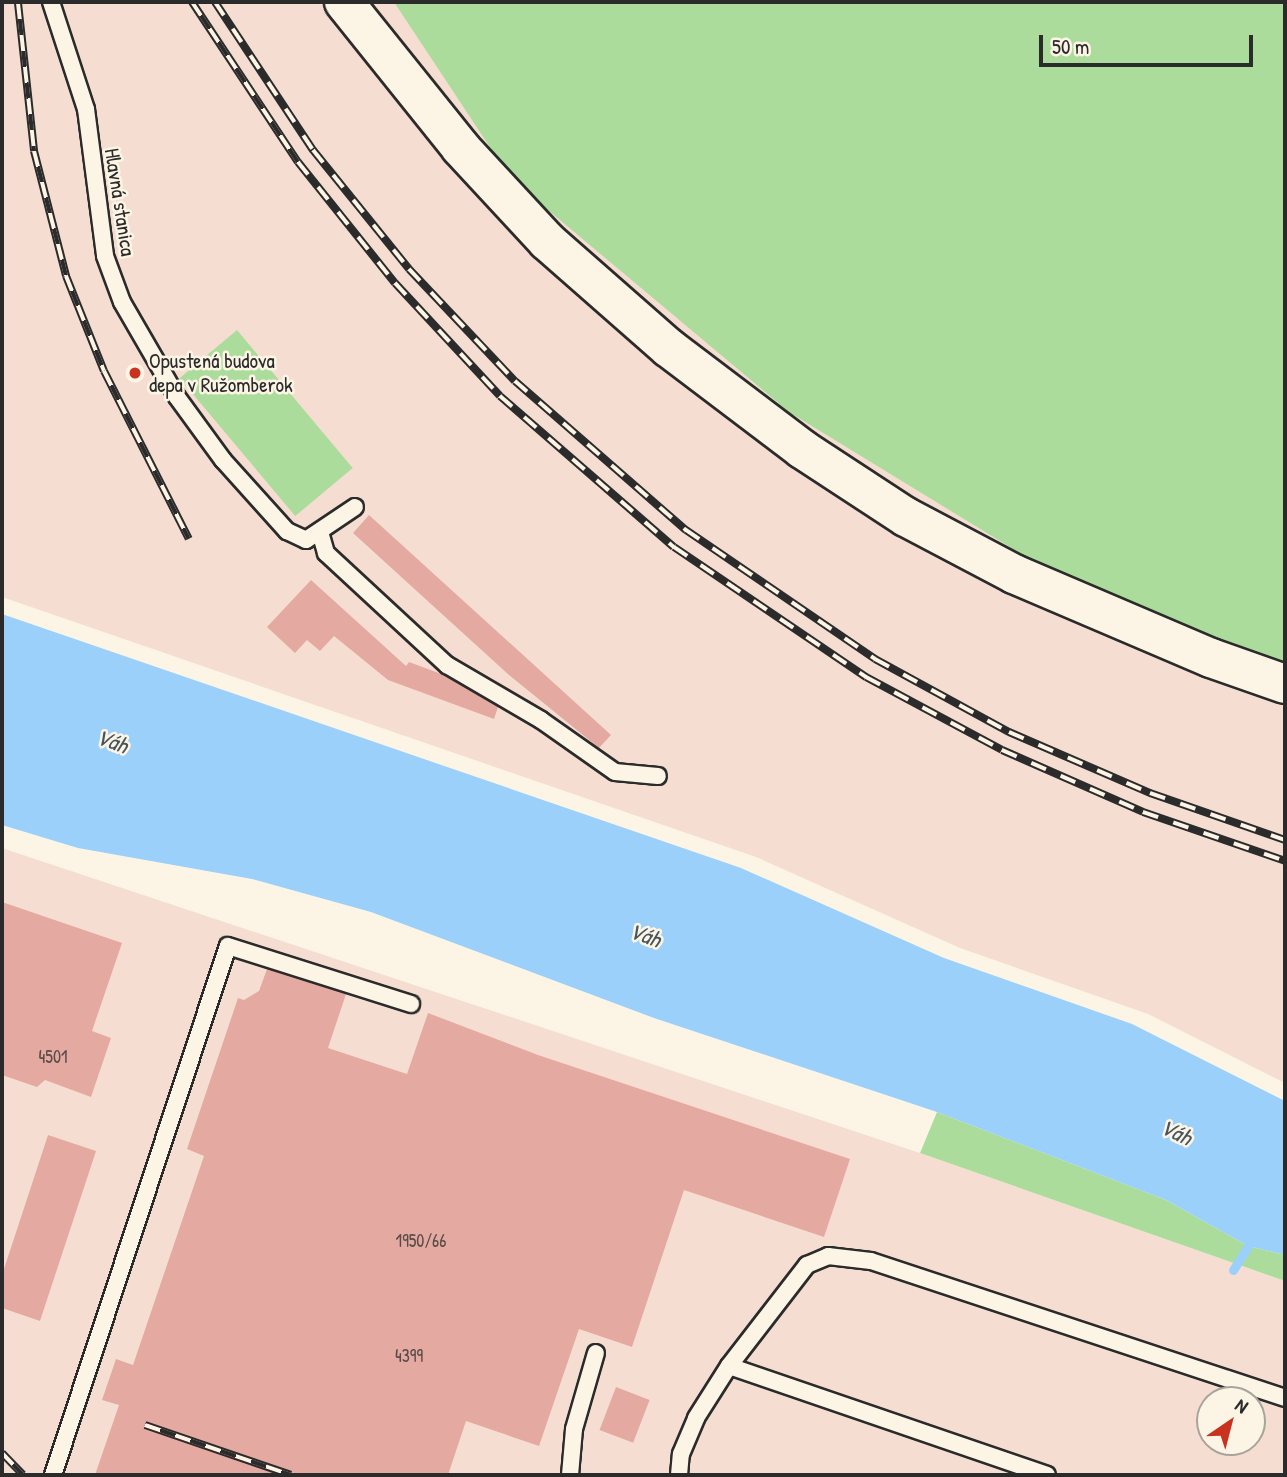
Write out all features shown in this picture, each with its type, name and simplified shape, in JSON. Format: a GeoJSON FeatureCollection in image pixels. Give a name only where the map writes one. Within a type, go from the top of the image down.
{"type":"FeatureCollection","features":[{"type":"Feature","properties":{"kind":"street"},"geometry":{"type":"LineString","coordinates":[[344,2],[460,147],[547,241],[669,348],[802,449],[906,517],[1014,574],[1211,658],[1285,684]]}},
{"type":"Feature","properties":{"kind":"lane","name":"Hlavná stanica"},"geometry":{"type":"LineString","coordinates":[[51,2],[86,109],[105,256],[122,302],[177,397],[263,507],[287,531],[306,540],[320,532]]}},
{"type":"Feature","properties":{"kind":"lane"},"geometry":{"type":"LineString","coordinates":[[355,507],[320,532],[326,553],[447,665],[541,720],[615,772],[658,776]]}},
{"type":"Feature","properties":{"kind":"lane"},"geometry":{"type":"LineString","coordinates":[[54,1475],[228,946],[411,1004]]}},
{"type":"Feature","properties":{"kind":"lane"},"geometry":{"type":"LineString","coordinates":[[679,1475],[681,1454],[696,1419],[729,1366],[807,1265],[828,1256],[871,1261],[1285,1398]]}},
{"type":"Feature","properties":{"kind":"lane"},"geometry":{"type":"LineString","coordinates":[[570,1475],[574,1429],[596,1353]]}},
{"type":"Feature","properties":{"kind":"lane"},"geometry":{"type":"LineString","coordinates":[[729,1366],[1047,1475]]}},
{"type":"Feature","properties":{"kind":"shaded area"},"geometry":{"type":"Polygon","coordinates":[[[2,2],[416,2],[1285,661],[1285,1083],[1148,1014],[960,948],[756,857],[2,597],[2,2]]]}},
{"type":"Feature","properties":{"kind":"shaded area"},"geometry":{"type":"Polygon","coordinates":[[[2,848],[920,1153],[1285,1281],[1285,1475],[2,1475],[2,848]]]}},
{"type":"Feature","properties":{"kind":"green space"},"geometry":{"type":"Polygon","coordinates":[[[394,2],[1285,2],[1285,677],[1080,590],[789,412],[511,179],[394,2]]]}},
{"type":"Feature","properties":{"kind":"green space"},"geometry":{"type":"Polygon","coordinates":[[[237,330],[353,468],[295,516],[180,378],[237,330]]]}},
{"type":"Feature","properties":{"kind":"green space"},"geometry":{"type":"Polygon","coordinates":[[[937,1112],[1166,1200],[1248,1246],[1285,1255],[1285,1281],[920,1153],[937,1112]]]}},
{"type":"Feature","properties":{"kind":"water","name":"Váh"},"geometry":{"type":"Polygon","coordinates":[[[2,614],[741,868],[944,958],[1132,1024],[1285,1101],[1285,1255],[1248,1246],[1166,1200],[937,1112],[654,1018],[371,912],[252,879],[78,848],[2,825],[2,614]]]}},
{"type":"Feature","properties":{"kind":"building"},"geometry":{"type":"Polygon","coordinates":[[[369,515],[611,735],[599,748],[509,675],[353,533],[369,515]]]}},
{"type":"Feature","properties":{"kind":"building"},"geometry":{"type":"Polygon","coordinates":[[[311,580],[406,666],[409,662],[444,675],[498,707],[494,719],[388,680],[334,636],[320,651],[307,640],[295,653],[267,627],[311,580]]]}},
{"type":"Feature","properties":{"kind":"building"},"geometry":{"type":"Polygon","coordinates":[[[2,902],[122,943],[92,1031],[111,1038],[91,1097],[45,1080],[37,1087],[2,1075],[2,902]]]}},
{"type":"Feature","properties":{"kind":"building"},"geometry":{"type":"Polygon","coordinates":[[[267,969],[346,994],[328,1048],[407,1074],[428,1013],[538,1055],[850,1159],[824,1237],[684,1190],[632,1347],[579,1329],[539,1446],[466,1421],[448,1475],[95,1475],[119,1405],[102,1400],[116,1359],[133,1365],[204,1156],[187,1149],[238,998],[244,1000],[259,991],[267,969]]]}},
{"type":"Feature","properties":{"kind":"building"},"geometry":{"type":"Polygon","coordinates":[[[48,1135],[96,1151],[40,1321],[2,1308],[2,1275],[48,1135]]]}},
{"type":"Feature","properties":{"kind":"building"},"geometry":{"type":"Polygon","coordinates":[[[616,1387],[650,1400],[633,1443],[600,1430],[616,1387]]]}},
{"type":"Feature","properties":{"kind":"waterway"},"geometry":{"type":"LineString","coordinates":[[1233,1270],[1248,1246],[1249,1234]]}},
{"type":"Feature","properties":{"kind":"railway"},"geometry":{"type":"LineString","coordinates":[[192,2],[298,162],[395,283],[500,396],[674,547],[866,677],[1002,750],[1143,812],[1285,861]]}},
{"type":"Feature","properties":{"kind":"railway"},"geometry":{"type":"LineString","coordinates":[[215,2],[313,150],[409,269],[515,381],[686,530],[875,659],[1009,732],[1150,793],[1285,840]]}},
{"type":"Feature","properties":{"kind":"railway"},"geometry":{"type":"LineString","coordinates":[[18,3],[34,151],[66,276],[104,371],[189,539]]}},
{"type":"Feature","properties":{"kind":"railway"},"geometry":{"type":"LineString","coordinates":[[145,1425],[291,1475]]}},
{"type":"Feature","properties":{"kind":"railway"},"geometry":{"type":"LineString","coordinates":[[2,1453],[23,1475]]}},
{"type":"Feature","properties":{"kind":"place","name":"Opustená budova depa v Ružomberok"},"geometry":{"type":"Point","coordinates":[135,373]}}]}
